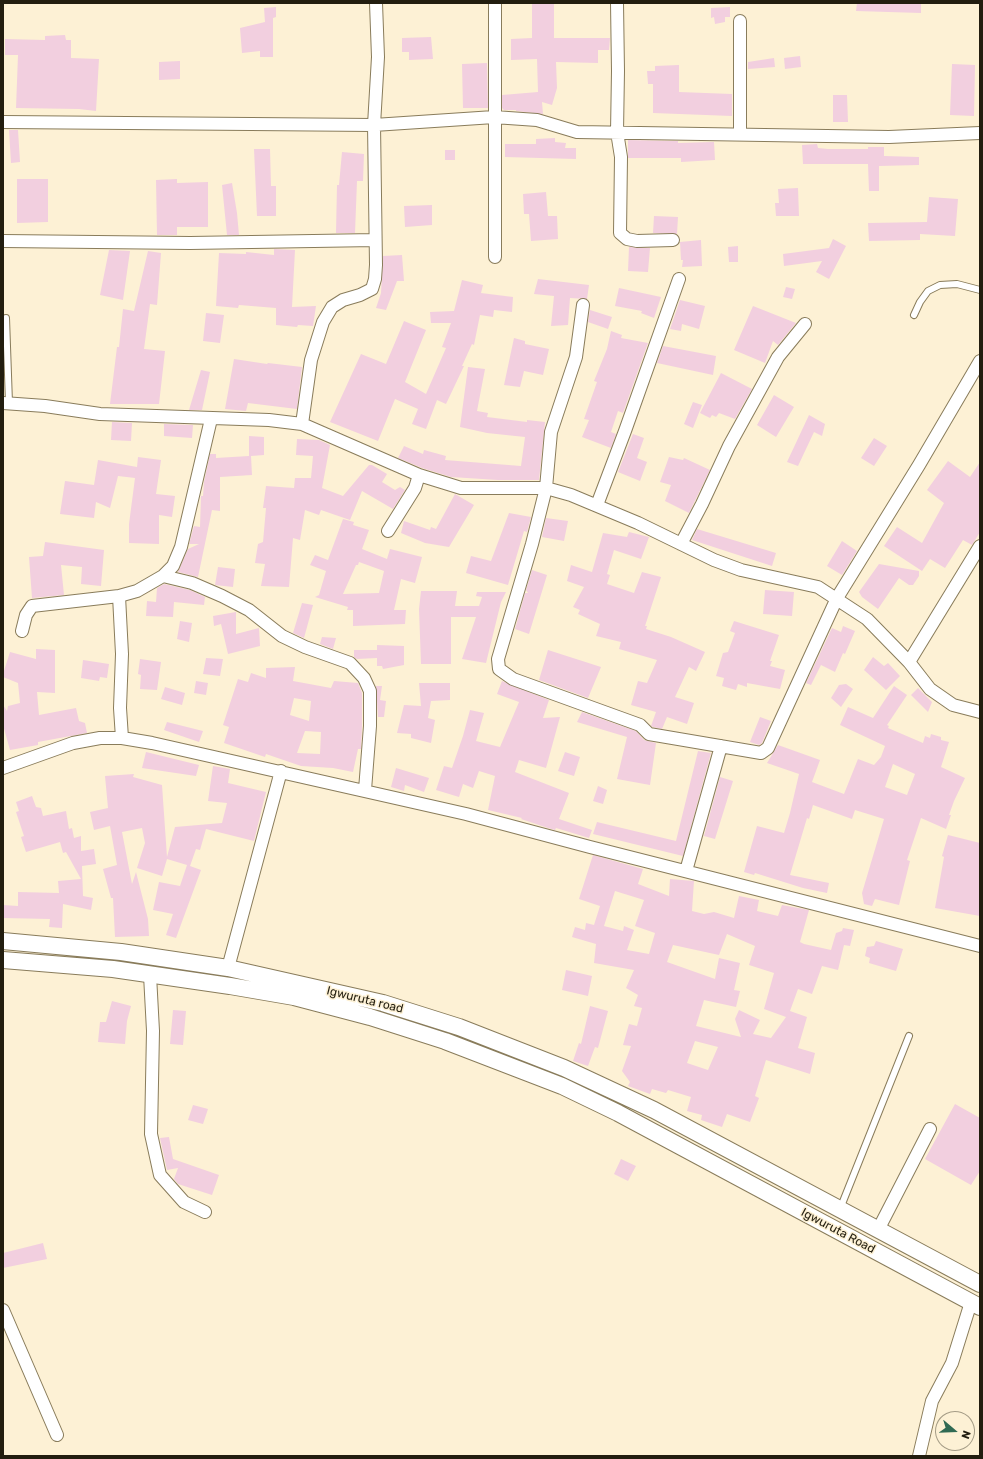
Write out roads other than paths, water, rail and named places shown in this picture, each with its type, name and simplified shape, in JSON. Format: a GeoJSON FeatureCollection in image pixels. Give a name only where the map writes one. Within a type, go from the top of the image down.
{"type":"FeatureCollection","features":[{"type":"Feature","properties":{"kind":"main road","name":"Igwuruta road"},"geometry":{"type":"LineString","coordinates":[[3,942],[121,952],[228,968],[383,1003],[459,1027],[564,1068],[705,1136]]}},
{"type":"Feature","properties":{"kind":"main road","name":"Igwuruta road"},"geometry":{"type":"LineString","coordinates":[[3,960],[113,969],[150,974],[294,998],[370,1016],[445,1041],[562,1086],[618,1113],[695,1155]]}},
{"type":"Feature","properties":{"kind":"main road"},"geometry":{"type":"LineString","coordinates":[[695,1155],[705,1136]]}},
{"type":"Feature","properties":{"kind":"main road","name":"Igwuruta Road"},"geometry":{"type":"LineString","coordinates":[[705,1136],[980,1284]]}},
{"type":"Feature","properties":{"kind":"main road","name":"Igwuruta Road"},"geometry":{"type":"LineString","coordinates":[[695,1155],[975,1305]]}},
{"type":"Feature","properties":{"kind":"street"},"geometry":{"type":"LineString","coordinates":[[302,424],[311,360],[323,322],[332,307],[343,300],[372,289],[376,265],[374,125],[378,57],[376,3]]}},
{"type":"Feature","properties":{"kind":"street"},"geometry":{"type":"LineString","coordinates":[[495,3],[495,257]]}},
{"type":"Feature","properties":{"kind":"street"},"geometry":{"type":"LineString","coordinates":[[617,3],[617,132],[621,157],[620,233],[627,239],[637,241],[673,240]]}},
{"type":"Feature","properties":{"kind":"street"},"geometry":{"type":"LineString","coordinates":[[740,21],[740,134]]}},
{"type":"Feature","properties":{"kind":"street"},"geometry":{"type":"LineString","coordinates":[[3,122],[374,125],[494,117],[537,120],[577,132],[889,137],[980,133]]}},
{"type":"Feature","properties":{"kind":"street"},"geometry":{"type":"LineString","coordinates":[[3,241],[190,243],[375,240]]}},
{"type":"Feature","properties":{"kind":"street"},"geometry":{"type":"LineString","coordinates":[[597,505],[679,279]]}},
{"type":"Feature","properties":{"kind":"street"},"geometry":{"type":"LineString","coordinates":[[583,305],[576,357],[552,432],[546,488],[498,659],[499,669],[513,679],[640,725],[649,734],[761,753],[768,748],[837,598],[919,465],[980,361]]}},
{"type":"Feature","properties":{"kind":"street"},"geometry":{"type":"LineString","coordinates":[[681,544],[702,504],[729,446],[778,357],[805,324]]}},
{"type":"Feature","properties":{"kind":"street"},"geometry":{"type":"LineString","coordinates":[[6,403],[100,414],[268,420],[302,424],[419,475],[461,488],[546,488],[571,495],[597,505],[714,560],[741,570],[818,588],[837,598],[867,619],[909,662],[930,689],[953,705],[980,712]]}},
{"type":"Feature","properties":{"kind":"street"},"geometry":{"type":"LineString","coordinates":[[22,631],[26,615],[32,606],[119,596],[137,591],[162,576],[173,566],[181,547],[211,419]]}},
{"type":"Feature","properties":{"kind":"street"},"geometry":{"type":"LineString","coordinates":[[388,531],[415,488],[419,475]]}},
{"type":"Feature","properties":{"kind":"street"},"geometry":{"type":"LineString","coordinates":[[909,662],[980,546]]}},
{"type":"Feature","properties":{"kind":"street"},"geometry":{"type":"LineString","coordinates":[[162,576],[192,583],[222,596],[249,610],[282,636],[350,663],[364,678],[370,691],[370,719],[365,790]]}},
{"type":"Feature","properties":{"kind":"street"},"geometry":{"type":"LineString","coordinates":[[119,596],[122,654],[120,708],[122,738]]}},
{"type":"Feature","properties":{"kind":"street"},"geometry":{"type":"LineString","coordinates":[[3,768],[73,743],[100,738],[122,738],[281,771],[466,814],[980,946]]}},
{"type":"Feature","properties":{"kind":"street"},"geometry":{"type":"LineString","coordinates":[[686,871],[721,746]]}},
{"type":"Feature","properties":{"kind":"street"},"geometry":{"type":"LineString","coordinates":[[228,968],[281,771]]}},
{"type":"Feature","properties":{"kind":"street"},"geometry":{"type":"LineString","coordinates":[[150,974],[152,1031],[151,1134],[160,1174],[184,1202],[205,1212]]}},
{"type":"Feature","properties":{"kind":"street"},"geometry":{"type":"LineString","coordinates":[[878,1230],[930,1129]]}},
{"type":"Feature","properties":{"kind":"street"},"geometry":{"type":"LineString","coordinates":[[919,1456],[932,1401],[952,1363],[975,1305]]}},
{"type":"Feature","properties":{"kind":"street"},"geometry":{"type":"LineString","coordinates":[[3,1310],[57,1435]]}},
{"type":"Feature","properties":{"kind":"lane"},"geometry":{"type":"LineString","coordinates":[[914,315],[920,302],[928,291],[940,285],[957,284],[980,290]]}},
{"type":"Feature","properties":{"kind":"lane"},"geometry":{"type":"LineString","coordinates":[[6,318],[6,403]]}},
{"type":"Feature","properties":{"kind":"lane"},"geometry":{"type":"LineString","coordinates":[[840,1210],[909,1036]]}}]}
